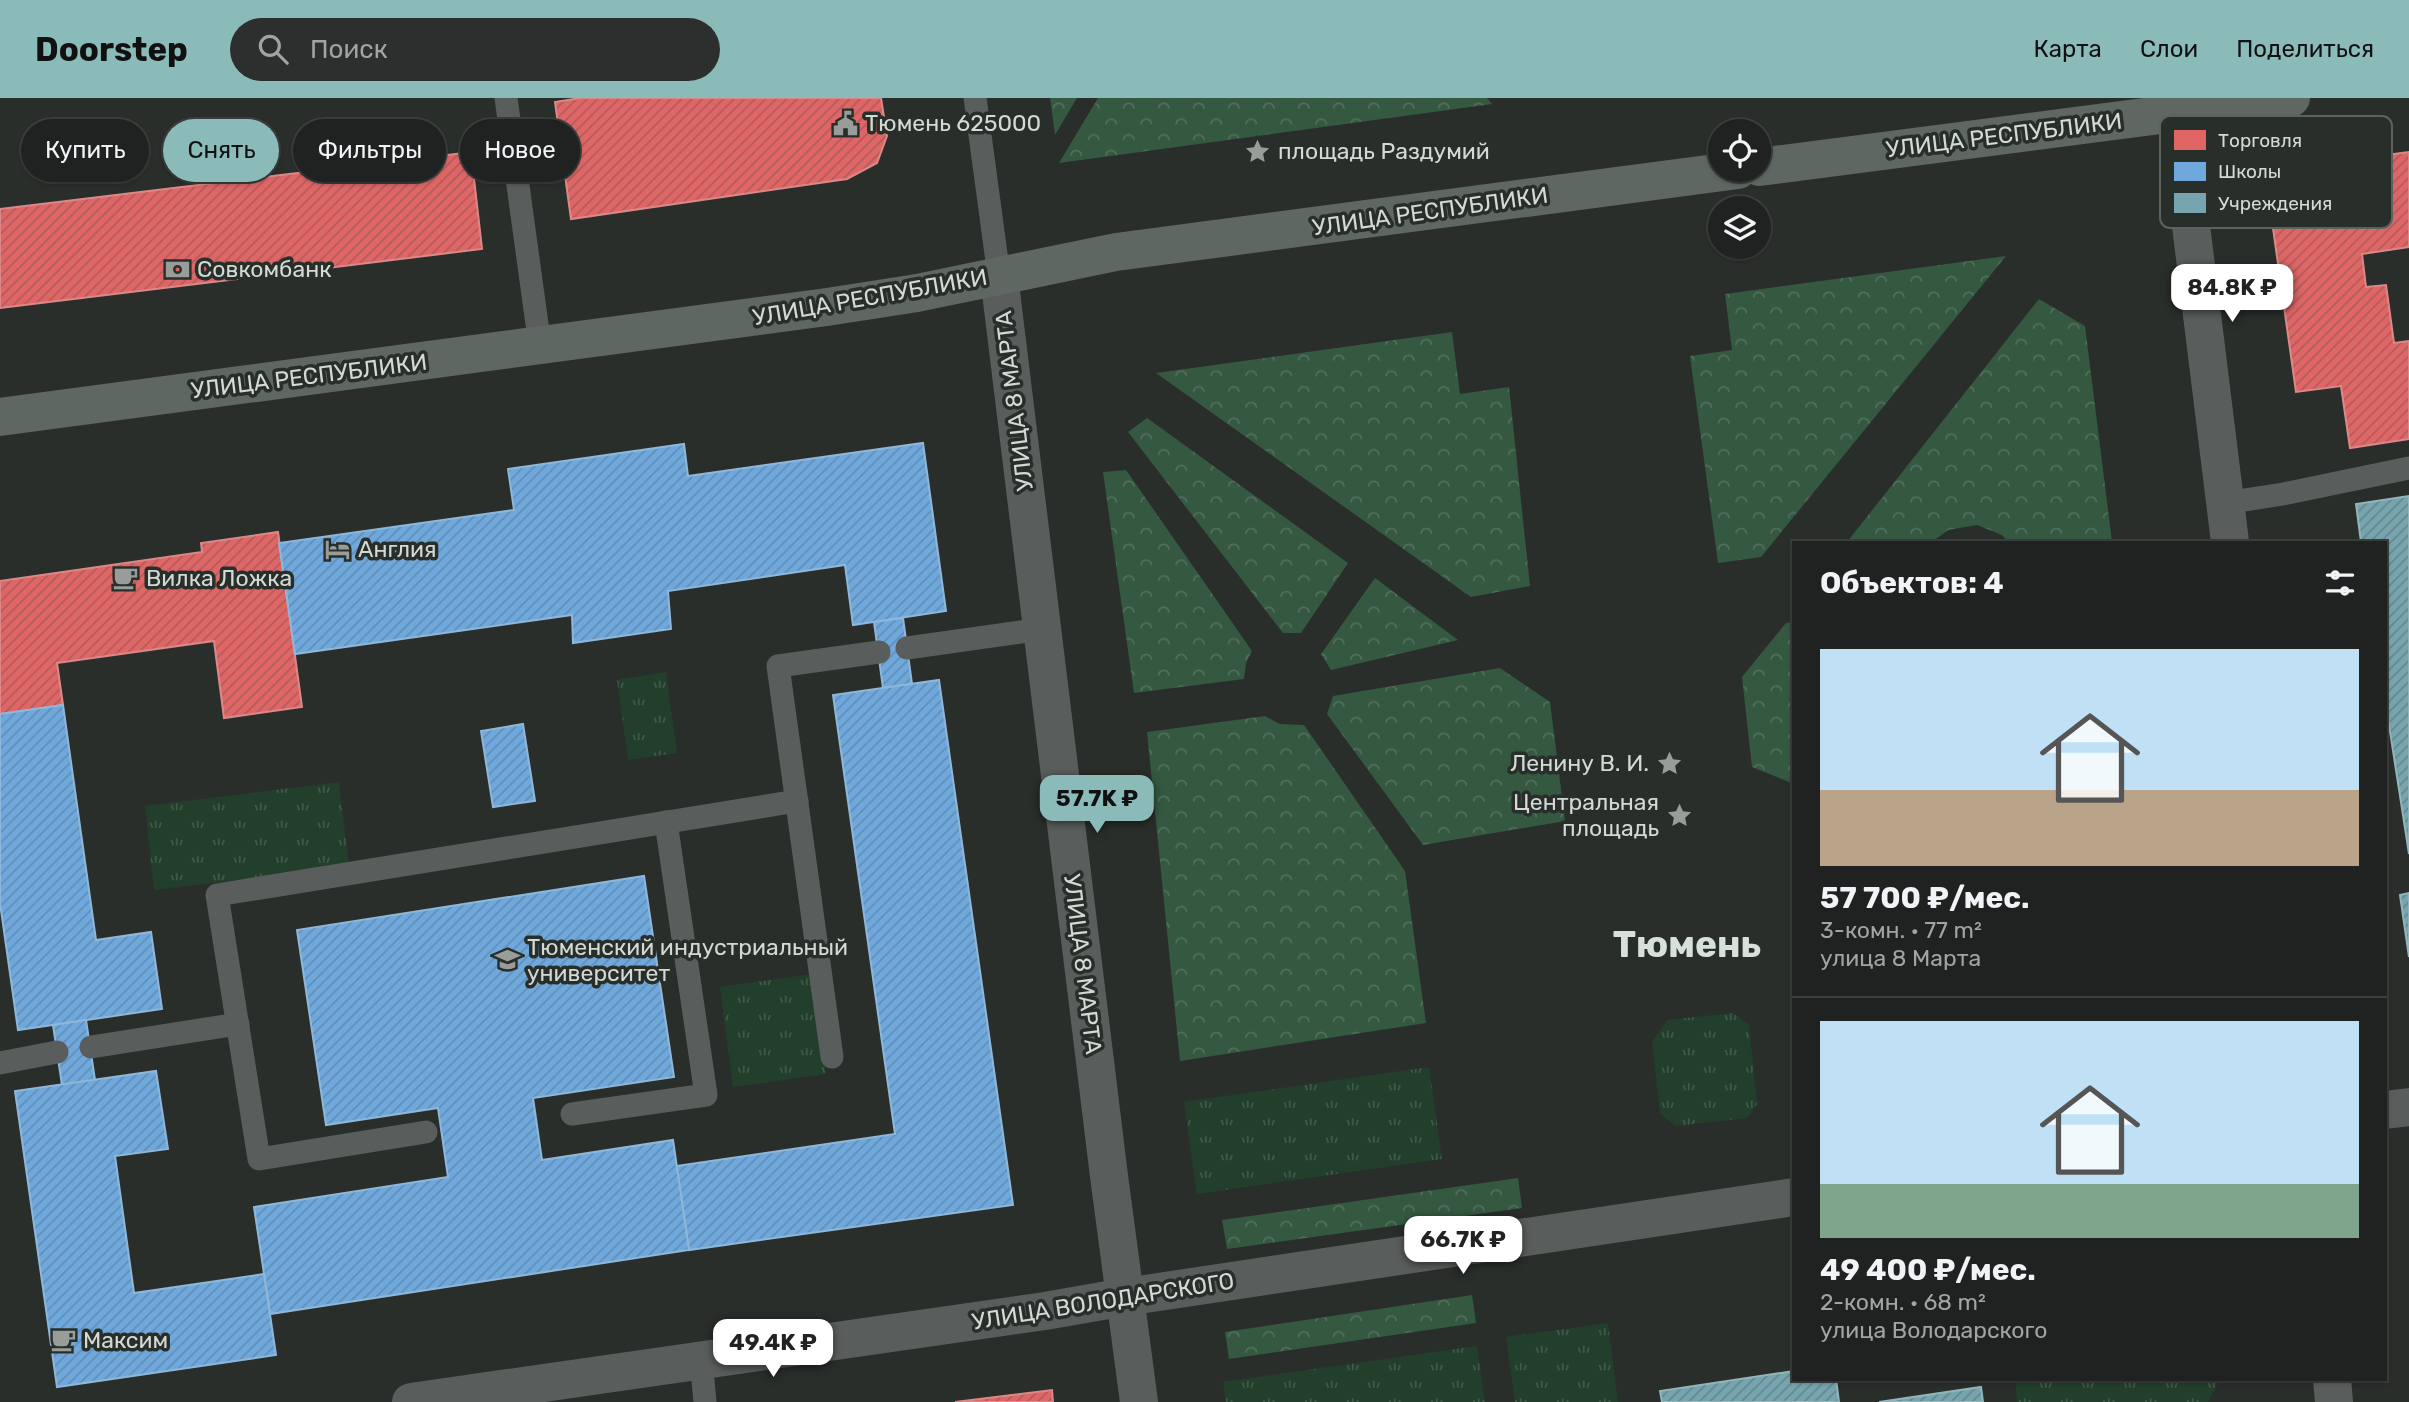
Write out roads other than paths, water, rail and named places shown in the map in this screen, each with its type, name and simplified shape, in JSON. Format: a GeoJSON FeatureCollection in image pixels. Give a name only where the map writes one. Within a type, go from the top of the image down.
{"type":"FeatureCollection","features":[{"type":"Feature","properties":{"kind":"main road","name":"УЛИЦА РЕСПУБЛИКИ"},"geometry":{"type":"LineString","coordinates":[[1771,165],[2176,105],[2291,98]]}},
{"type":"Feature","properties":{"kind":"main road","name":"УЛИЦА РЕСПУБЛИКИ"},"geometry":{"type":"LineString","coordinates":[[0,417],[827,307],[917,293],[1116,252],[1708,174]]}},
{"type":"Feature","properties":{"kind":"street"},"geometry":{"type":"LineString","coordinates":[[2191,228],[2230,541]]}},
{"type":"Feature","properties":{"kind":"street","name":"УЛИЦА 8 МАРТА"},"geometry":{"type":"LineString","coordinates":[[999,276],[1139,1402]]}},
{"type":"Feature","properties":{"kind":"street"},"geometry":{"type":"LineString","coordinates":[[2387,1110],[2409,1107]]}},
{"type":"Feature","properties":{"kind":"street","name":"УЛИЦА ВОЛОДАРСКОГО"},"geometry":{"type":"LineString","coordinates":[[411,1402],[1045,1311],[1792,1197]]}},
{"type":"Feature","properties":{"kind":"street"},"geometry":{"type":"LineString","coordinates":[[2332,1381],[2334,1402]]}},
{"type":"Feature","properties":{"kind":"lane"},"geometry":{"type":"LineString","coordinates":[[506,98],[540,346]]}},
{"type":"Feature","properties":{"kind":"lane"},"geometry":{"type":"LineString","coordinates":[[975,98],[999,276]]}},
{"type":"Feature","properties":{"kind":"lane"},"geometry":{"type":"LineString","coordinates":[[2225,503],[2409,468]]}},
{"type":"Feature","properties":{"kind":"lane"},"geometry":{"type":"LineString","coordinates":[[907,648],[1041,629]]}},
{"type":"Feature","properties":{"kind":"lane"},"geometry":{"type":"LineString","coordinates":[[832,1057],[778,666],[879,652]]}},
{"type":"Feature","properties":{"kind":"lane"},"geometry":{"type":"LineString","coordinates":[[426,1132],[259,1159],[217,895],[797,801]]}},
{"type":"Feature","properties":{"kind":"lane"},"geometry":{"type":"LineString","coordinates":[[572,1114],[706,1095],[666,822]]}},
{"type":"Feature","properties":{"kind":"lane"},"geometry":{"type":"LineString","coordinates":[[91,1047],[237,1024]]}},
{"type":"Feature","properties":{"kind":"lane"},"geometry":{"type":"LineString","coordinates":[[0,1063],[57,1052]]}},
{"type":"Feature","properties":{"kind":"lane"},"geometry":{"type":"LineString","coordinates":[[701,1359],[705,1402]]}},
{"type":"Feature","properties":{"kind":"place","name":"Тюмень 625000"},"geometry":{"type":"Point","coordinates":[845,123]}},
{"type":"Feature","properties":{"kind":"place","name":"площадь Раздумий"},"geometry":{"type":"Point","coordinates":[1258,151]}},
{"type":"Feature","properties":{"kind":"place","name":"Совкомбанк"},"geometry":{"type":"Point","coordinates":[177,269]}},
{"type":"Feature","properties":{"kind":"place","name":"Англия"},"geometry":{"type":"Point","coordinates":[338,549]}},
{"type":"Feature","properties":{"kind":"place","name":"Вилка Ложка"},"geometry":{"type":"Point","coordinates":[126,578]}},
{"type":"Feature","properties":{"kind":"place","name":"Ленину В. И."},"geometry":{"type":"Point","coordinates":[1669,763]}},
{"type":"Feature","properties":{"kind":"place","name":"Центральная площадь"},"geometry":{"type":"Point","coordinates":[1679,815]}},
{"type":"Feature","properties":{"kind":"place","name":"Тюменский индустриальный университет"},"geometry":{"type":"Point","coordinates":[507,960]}},
{"type":"Feature","properties":{"kind":"place","name":"Максим"},"geometry":{"type":"Point","coordinates":[63,1340]}},
{"type":"Feature","properties":{"kind":"district","name":"Тюмень"},"geometry":{"type":"Point","coordinates":[1687,944]}}]}
